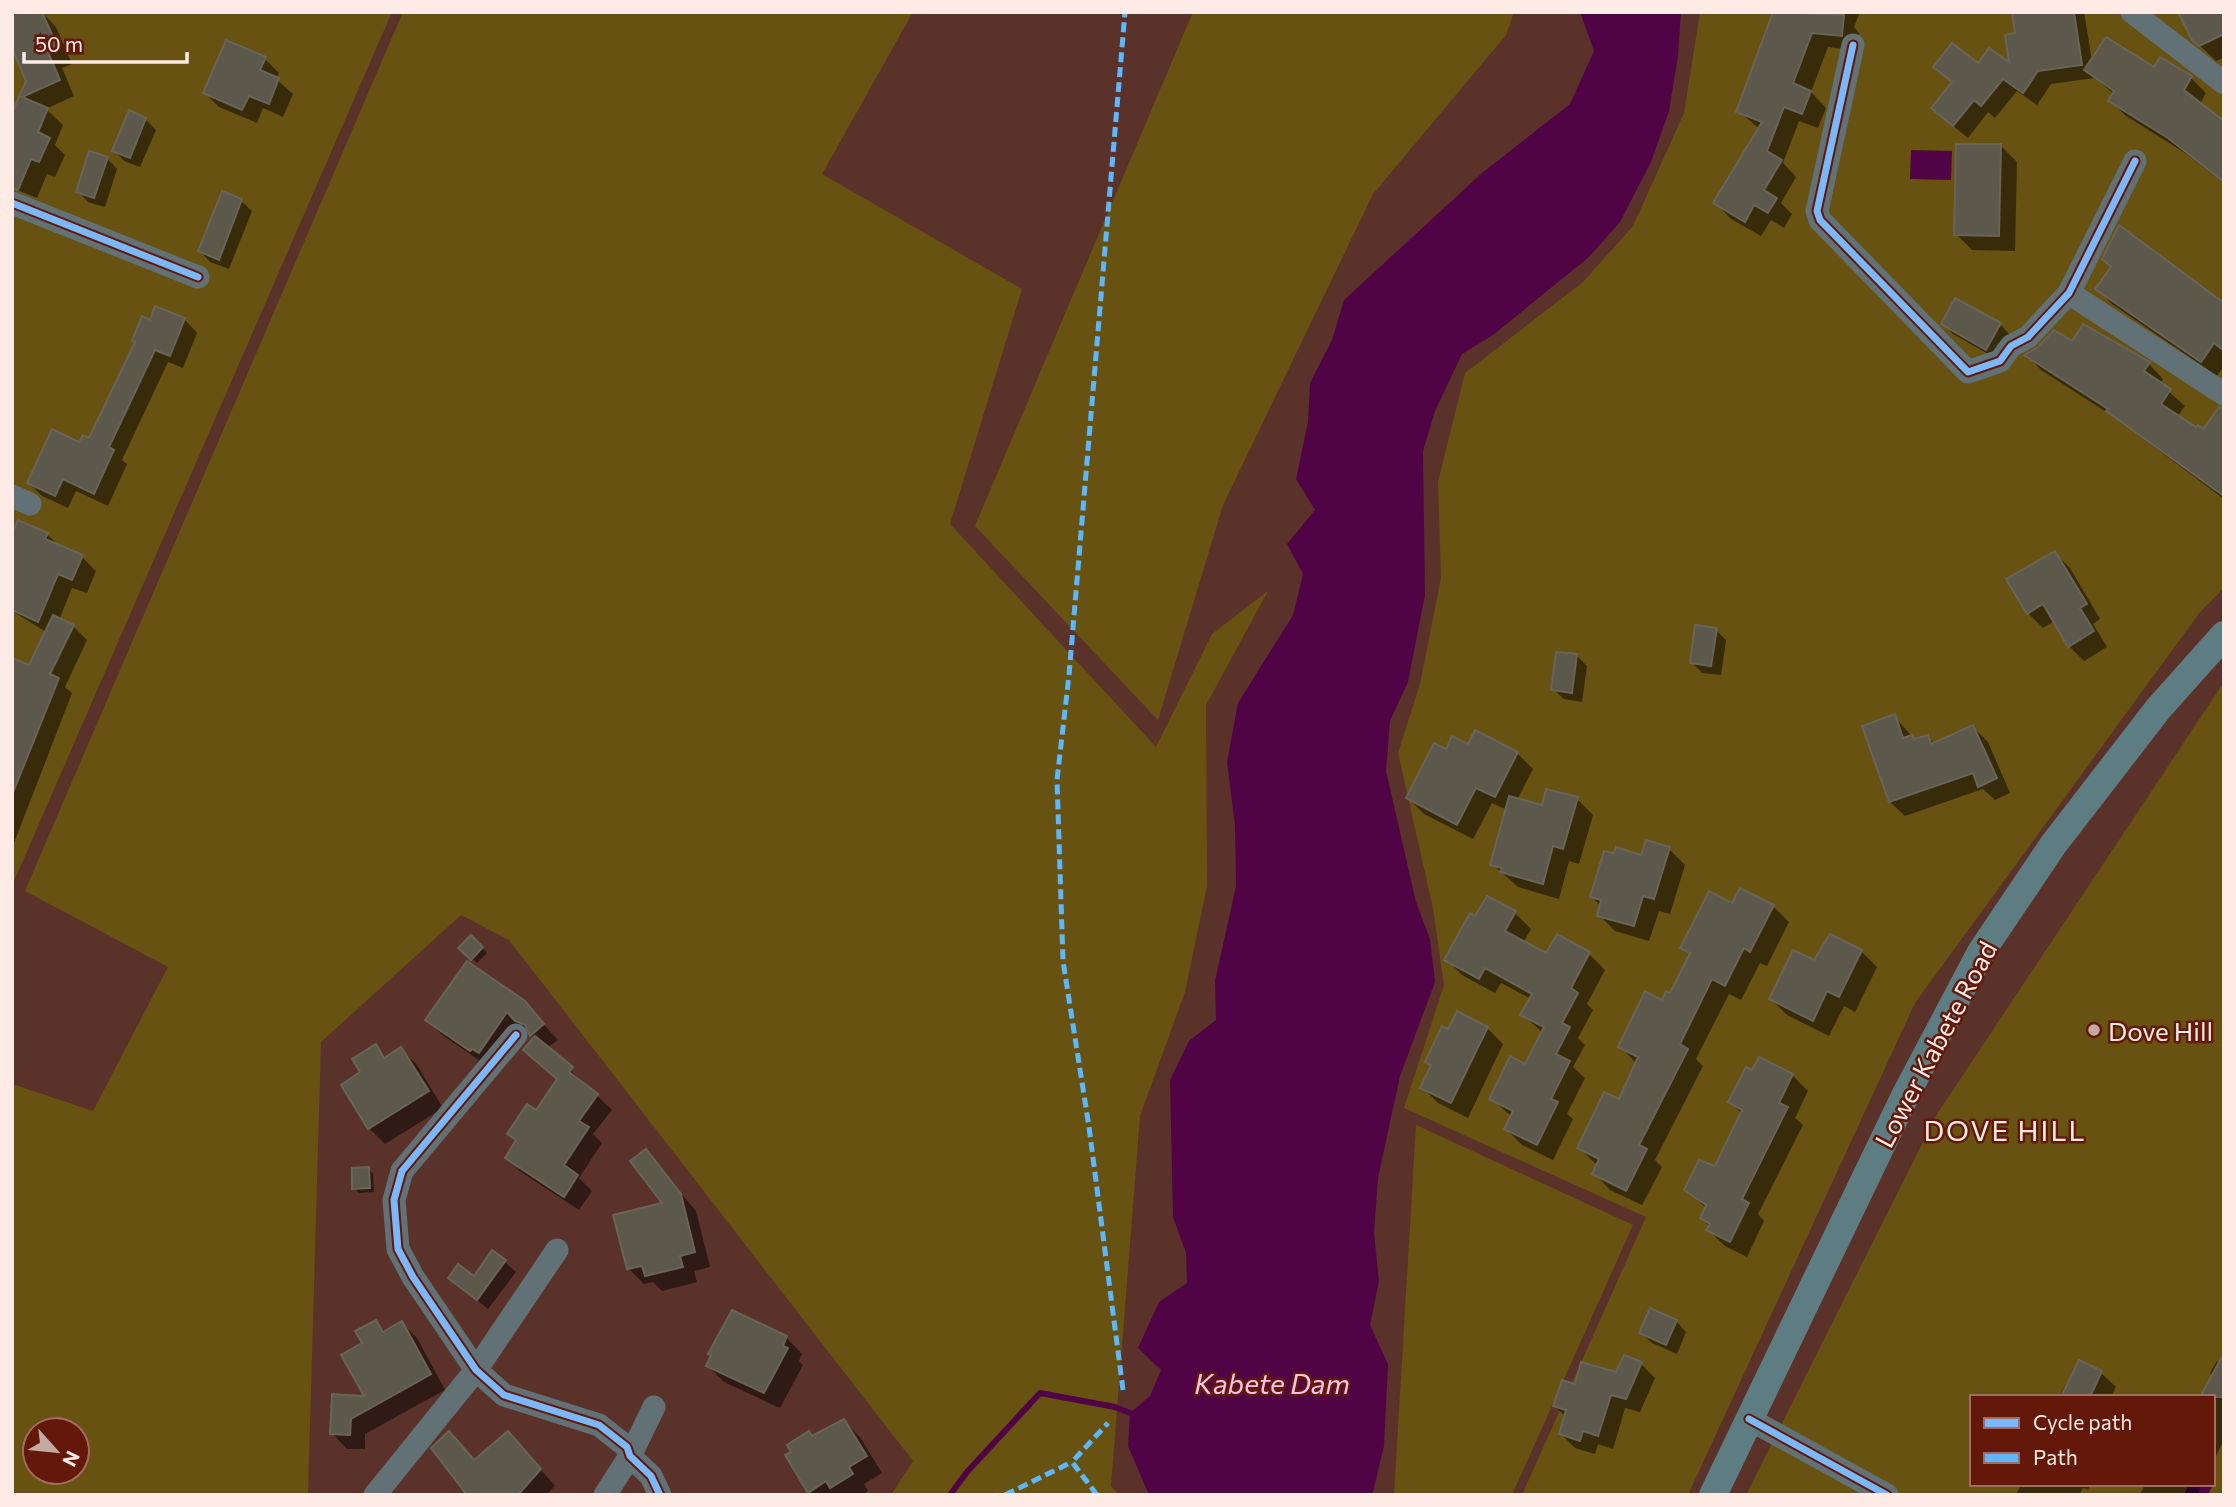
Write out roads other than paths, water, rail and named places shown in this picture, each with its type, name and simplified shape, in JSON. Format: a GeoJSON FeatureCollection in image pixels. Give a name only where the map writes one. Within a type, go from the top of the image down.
{"type":"FeatureCollection","features":[{"type":"Feature","properties":{"kind":"main road","name":"Lower Kabete Road"},"geometry":{"type":"LineString","coordinates":[[1713,1495],[1905,1096],[1982,952],[2053,845],[2158,709],[2224,635]]}},
{"type":"Feature","properties":{"kind":"street"},"geometry":{"type":"LineString","coordinates":[[2132,12],[2224,83]]}},
{"type":"Feature","properties":{"kind":"street"},"geometry":{"type":"LineString","coordinates":[[1853,45],[1817,202],[1820,220],[1968,372],[2000,361],[2011,346],[2028,337],[2069,293],[2135,161]]}},
{"type":"Feature","properties":{"kind":"street"},"geometry":{"type":"LineString","coordinates":[[12,203],[198,277]]}},
{"type":"Feature","properties":{"kind":"street"},"geometry":{"type":"LineString","coordinates":[[2069,293],[2224,394]]}},
{"type":"Feature","properties":{"kind":"street"},"geometry":{"type":"LineString","coordinates":[[516,1035],[401,1171],[394,1200],[398,1249],[413,1277],[476,1370],[503,1395],[599,1425],[627,1447],[630,1456],[651,1476],[660,1495]]}},
{"type":"Feature","properties":{"kind":"street"},"geometry":{"type":"LineString","coordinates":[[375,1495],[476,1370],[557,1250]]}},
{"type":"Feature","properties":{"kind":"street"},"geometry":{"type":"LineString","coordinates":[[606,1495],[630,1456],[654,1407]]}},
{"type":"Feature","properties":{"kind":"street"},"geometry":{"type":"LineString","coordinates":[[1749,1419],[1887,1495]]}},
{"type":"Feature","properties":{"kind":"water","name":"Kabete Dam"},"geometry":{"type":"Polygon","coordinates":[[[1580,12],[1681,12],[1678,56],[1669,111],[1651,162],[1620,222],[1589,257],[1493,335],[1462,354],[1435,411],[1423,451],[1425,595],[1408,682],[1390,721],[1386,771],[1416,902],[1430,939],[1435,982],[1400,1076],[1378,1178],[1374,1233],[1379,1281],[1370,1325],[1388,1364],[1384,1446],[1373,1492],[1372,1495],[1149,1495],[1128,1446],[1130,1413],[1150,1396],[1161,1370],[1138,1348],[1159,1302],[1187,1283],[1186,1253],[1173,1217],[1170,1080],[1189,1041],[1216,1020],[1215,981],[1236,886],[1235,826],[1227,762],[1238,703],[1293,615],[1303,574],[1287,544],[1315,510],[1296,479],[1308,422],[1310,383],[1332,340],[1344,300],[1482,173],[1570,104],[1594,51],[1580,12]]]}},
{"type":"Feature","properties":{"kind":"water"},"geometry":{"type":"Polygon","coordinates":[[[1911,150],[1952,151],[1951,180],[1910,179],[1911,150]]]}},
{"type":"Feature","properties":{"kind":"water"},"geometry":{"type":"Polygon","coordinates":[[[2188,1486],[2212,1486],[2208,1495],[2184,1495],[2188,1486]]]}},
{"type":"Feature","properties":{"kind":"waterway"},"geometry":{"type":"LineString","coordinates":[[950,1495],[967,1472],[1040,1393],[1115,1407],[1130,1413]]}},
{"type":"Feature","properties":{"kind":"place","name":"Dove Hill"},"geometry":{"type":"Point","coordinates":[2094,1030]}},
{"type":"Feature","properties":{"kind":"district","name":"DOVE HILL"},"geometry":{"type":"Point","coordinates":[2005,1130]}}]}
